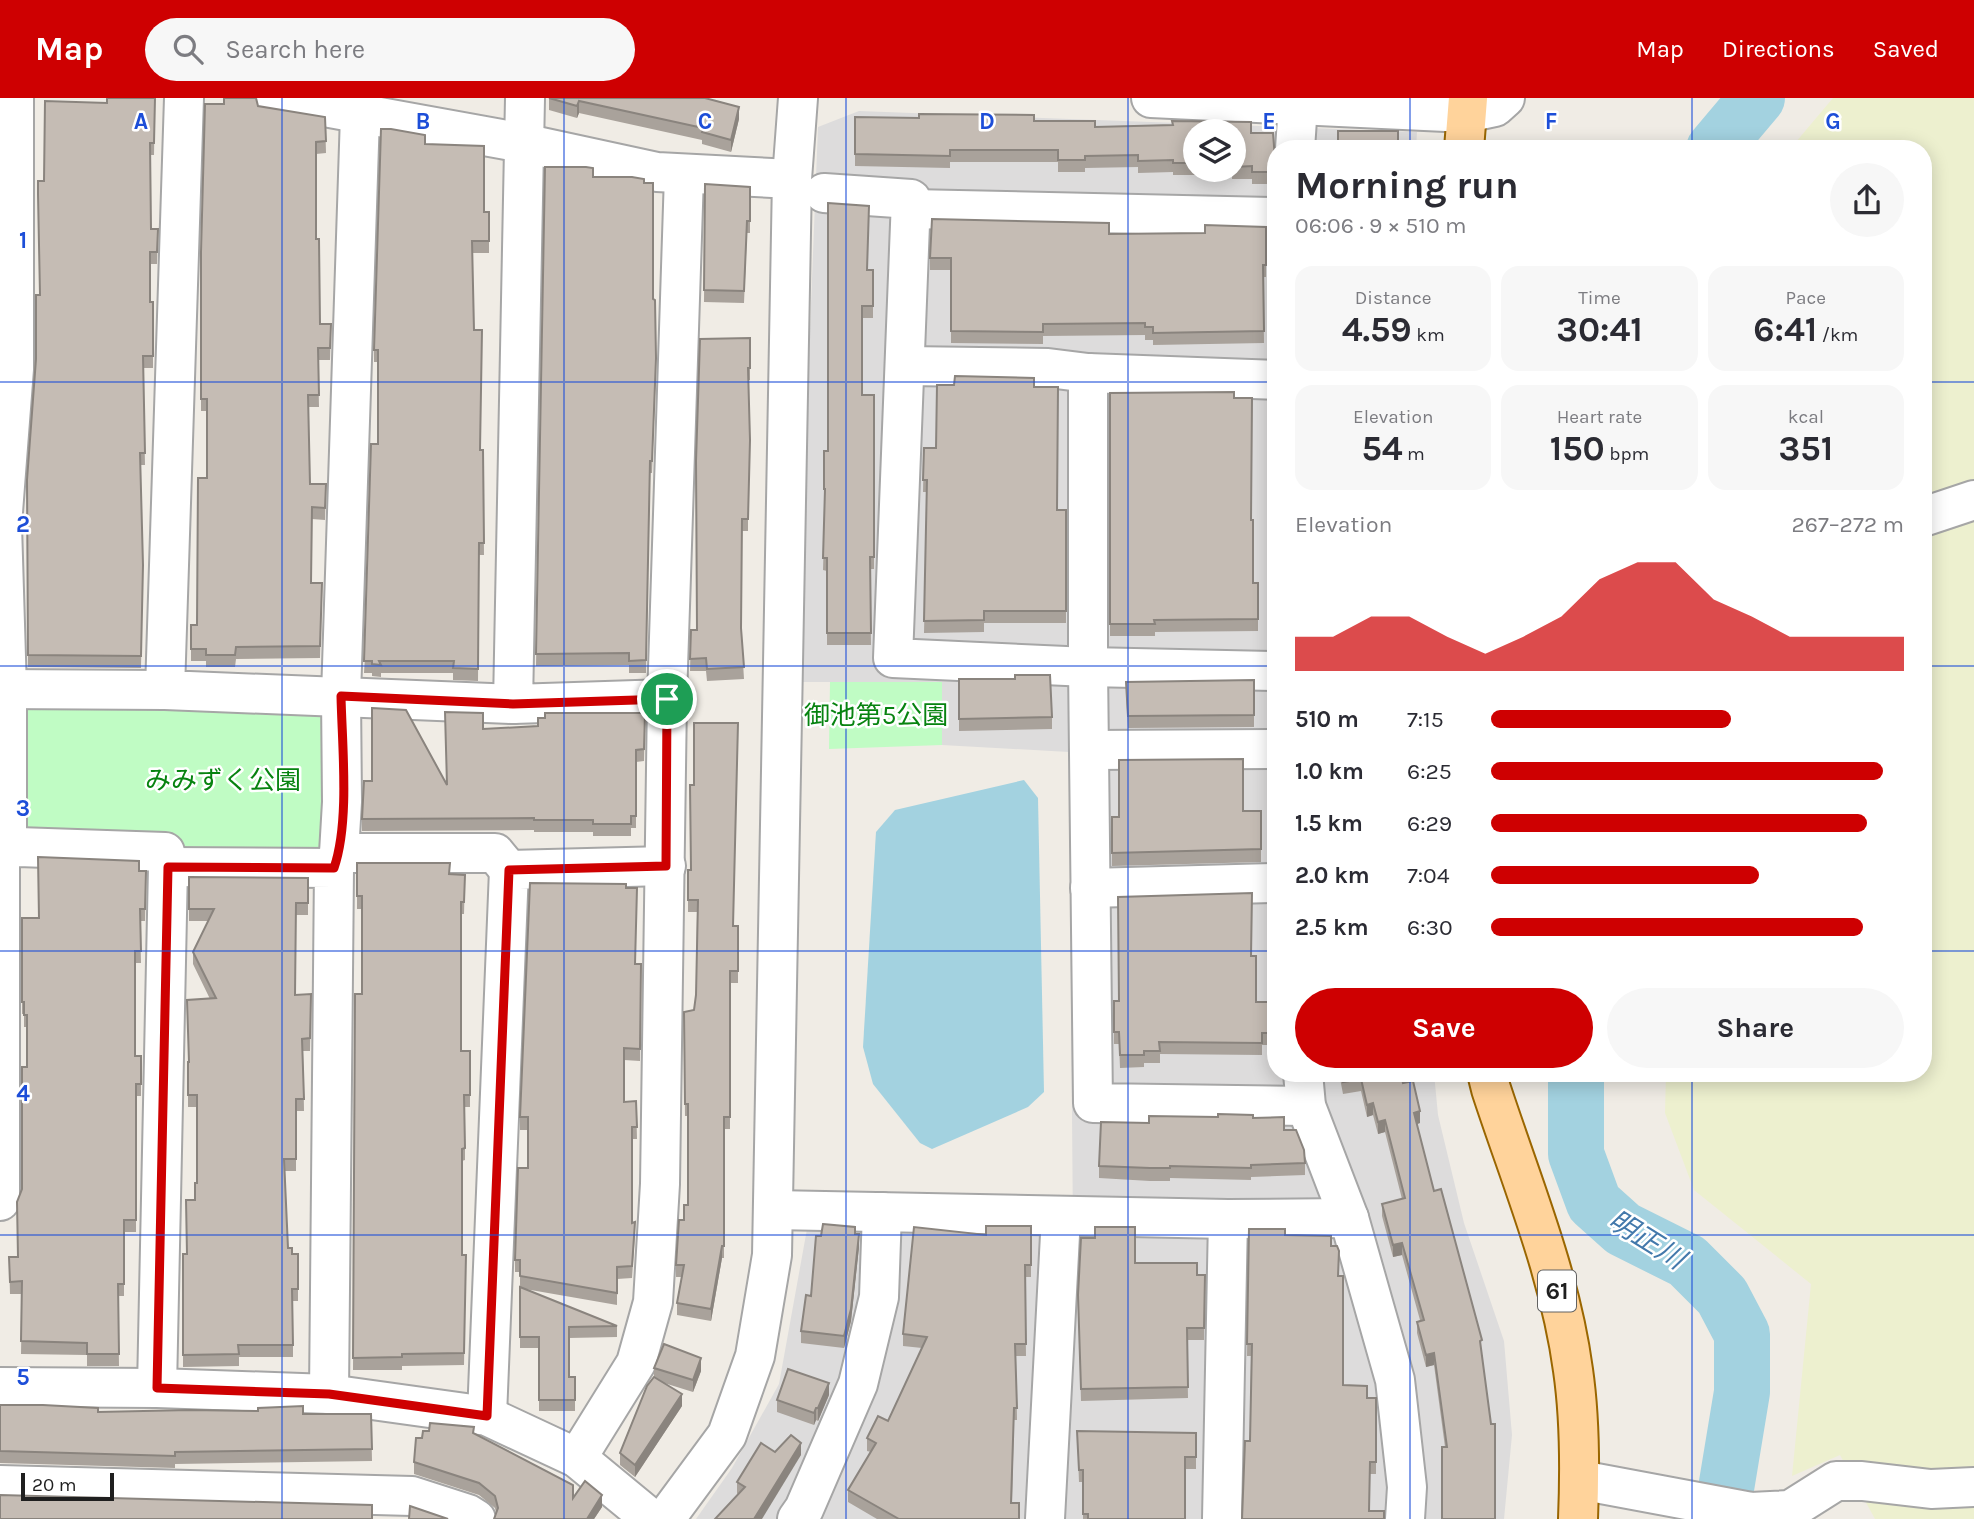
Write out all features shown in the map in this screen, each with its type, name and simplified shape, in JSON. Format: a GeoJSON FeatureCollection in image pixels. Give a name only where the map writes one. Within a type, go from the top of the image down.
{"type":"FeatureCollection","features":[{"type":"Feature","properties":{"kind":"main road","name":"61"},"geometry":{"type":"LineString","coordinates":[[1489,1082],[1553,1277],[1573,1370],[1580,1480],[1578,1519]]}},
{"type":"Feature","properties":{"kind":"street"},"geometry":{"type":"LineString","coordinates":[[165,690],[184,98]]}},
{"type":"Feature","properties":{"kind":"street"},"geometry":{"type":"LineString","coordinates":[[275,98],[523,143],[657,172],[911,199],[893,658],[1088,667],[1267,671]]}},
{"type":"Feature","properties":{"kind":"street"},"geometry":{"type":"LineString","coordinates":[[513,704],[525,98]]}},
{"type":"Feature","properties":{"kind":"street"},"geometry":{"type":"LineString","coordinates":[[665,1519],[727,1435],[755,1356],[772,1255],[808,186],[798,98]]}},
{"type":"Feature","properties":{"kind":"street"},"geometry":{"type":"LineString","coordinates":[[1151,98],[1298,104],[1466,120],[1495,107],[1505,98]]}},
{"type":"Feature","properties":{"kind":"street"},"geometry":{"type":"LineString","coordinates":[[0,1201],[3,690],[1,525],[18,100]]}},
{"type":"Feature","properties":{"kind":"street"},"geometry":{"type":"LineString","coordinates":[[1296,140],[1298,104]]}},
{"type":"Feature","properties":{"kind":"street"},"geometry":{"type":"LineString","coordinates":[[329,1394],[337,861],[342,802],[341,696],[360,115]]}},
{"type":"Feature","properties":{"kind":"street"},"geometry":{"type":"LineString","coordinates":[[577,1458],[636,1363],[653,1303],[660,1184],[667,699],[684,175]]}},
{"type":"Feature","properties":{"kind":"street"},"geometry":{"type":"LineString","coordinates":[[911,209],[1267,217]]}},
{"type":"Feature","properties":{"kind":"street"},"geometry":{"type":"LineString","coordinates":[[905,366],[1048,368],[1088,373],[1267,380]]}},
{"type":"Feature","properties":{"kind":"street"},"geometry":{"type":"LineString","coordinates":[[1088,373],[1093,1103],[1305,1090],[1349,1218],[1395,1380],[1407,1487],[1405,1519]]}},
{"type":"Feature","properties":{"kind":"street"},"geometry":{"type":"LineString","coordinates":[[1932,514],[1974,500]]}},
{"type":"Feature","properties":{"kind":"street"},"geometry":{"type":"LineString","coordinates":[[3,690],[165,690],[513,704],[667,699]]}},
{"type":"Feature","properties":{"kind":"street"},"geometry":{"type":"LineString","coordinates":[[1089,750],[1267,749]]}},
{"type":"Feature","properties":{"kind":"street"},"geometry":{"type":"LineString","coordinates":[[2,856],[18,847],[165,852],[168,867],[157,1388]]}},
{"type":"Feature","properties":{"kind":"street"},"geometry":{"type":"LineString","coordinates":[[168,867],[495,853],[509,870],[487,1416]]}},
{"type":"Feature","properties":{"kind":"street"},"geometry":{"type":"LineString","coordinates":[[509,870],[666,866]]}},
{"type":"Feature","properties":{"kind":"street"},"geometry":{"type":"LineString","coordinates":[[1090,888],[1267,883]]}},
{"type":"Feature","properties":{"kind":"street"},"geometry":{"type":"LineString","coordinates":[[773,1210],[1228,1219],[1349,1218]]}},
{"type":"Feature","properties":{"kind":"street"},"geometry":{"type":"LineString","coordinates":[[806,1516],[858,1384],[879,1297],[882,1212]]}},
{"type":"Feature","properties":{"kind":"street"},"geometry":{"type":"LineString","coordinates":[[1045,1519],[1061,1216]]}},
{"type":"Feature","properties":{"kind":"street"},"geometry":{"type":"LineString","coordinates":[[1222,1519],[1228,1219]]}},
{"type":"Feature","properties":{"kind":"street"},"geometry":{"type":"LineString","coordinates":[[0,1387],[157,1388],[329,1394],[487,1416],[577,1458],[651,1519]]}},
{"type":"Feature","properties":{"kind":"street"},"geometry":{"type":"LineString","coordinates":[[1580,1480],[1751,1512],[1790,1510],[1836,1481],[1862,1481],[1931,1489],[1974,1487]]}},
{"type":"Feature","properties":{"kind":"street"},"geometry":{"type":"LineString","coordinates":[[0,1485],[412,1496],[476,1519]]}},
{"type":"Feature","properties":{"kind":"shaded area"},"geometry":{"type":"Polygon","coordinates":[[[859,111],[1183,123],[1183,182],[1246,182],[1246,126],[1417,132],[1417,140],[1267,140],[1267,1082],[1435,1082],[1438,1115],[1464,1223],[1504,1341],[1512,1435],[1504,1519],[696,1519],[732,1468],[779,1384],[807,1229],[1073,1233],[1069,752],[942,745],[942,682],[802,682],[808,380],[818,127],[859,111]]]}},
{"type":"Feature","properties":{"kind":"green space"},"geometry":{"type":"Polygon","coordinates":[[[1833,98],[1974,98],[1974,1519],[1875,1519],[1840,1455],[1792,1476],[1811,1284],[1694,1190],[1665,1113],[1666,1082],[1932,1082],[1932,140],[1798,140],[1833,98]]]}},
{"type":"Feature","properties":{"kind":"green space","name":"御池第5公園"},"geometry":{"type":"Polygon","coordinates":[[[830,682],[942,682],[942,745],[829,749],[830,682]]]}},
{"type":"Feature","properties":{"kind":"green space","name":"みみずく公園"},"geometry":{"type":"Polygon","coordinates":[[[22,700],[339,709],[335,857],[18,847],[22,700]]]}},
{"type":"Feature","properties":{"kind":"water"},"geometry":{"type":"Polygon","coordinates":[[[1024,780],[1038,798],[1044,1092],[1028,1107],[932,1149],[920,1143],[873,1084],[863,1047],[876,832],[895,810],[1024,780]]]}},
{"type":"Feature","properties":{"kind":"building"},"geometry":{"type":"Polygon","coordinates":[[[107,98],[155,98],[154,143],[150,143],[151,229],[158,229],[157,252],[150,252],[153,356],[143,356],[145,453],[140,453],[143,565],[141,656],[28,655],[27,480],[36,359],[36,295],[40,295],[38,181],[44,181],[45,101],[107,103],[107,98]]]}},
{"type":"Feature","properties":{"kind":"building"},"geometry":{"type":"Polygon","coordinates":[[[224,98],[256,98],[258,106],[325,117],[326,141],[316,142],[316,239],[319,239],[320,324],[331,324],[330,348],[318,348],[319,395],[308,395],[310,484],[326,484],[325,508],[312,507],[311,583],[322,583],[320,646],[236,647],[235,655],[206,655],[206,649],[191,649],[191,625],[197,625],[198,478],[207,478],[207,399],[201,399],[205,104],[224,104],[224,98]]]}},
{"type":"Feature","properties":{"kind":"building"},"geometry":{"type":"Polygon","coordinates":[[[549,98],[705,98],[739,107],[731,140],[702,132],[703,128],[579,101],[577,106],[549,98]]]}},
{"type":"Feature","properties":{"kind":"building"},"geometry":{"type":"Polygon","coordinates":[[[919,114],[1034,115],[1034,121],[1095,121],[1095,127],[1173,125],[1172,121],[1183,121],[1183,163],[1173,163],[1173,160],[1138,161],[1138,155],[1085,156],[1085,160],[1058,160],[1058,150],[950,150],[950,156],[855,154],[855,117],[919,118],[919,114]]]}},
{"type":"Feature","properties":{"kind":"building"},"geometry":{"type":"Polygon","coordinates":[[[1246,122],[1251,122],[1251,133],[1273,133],[1274,140],[1267,140],[1267,172],[1252,172],[1252,166],[1246,166],[1246,122]]]}},
{"type":"Feature","properties":{"kind":"building"},"geometry":{"type":"Polygon","coordinates":[[[381,129],[425,135],[425,144],[484,146],[484,212],[489,212],[489,241],[472,241],[474,330],[482,330],[480,450],[483,450],[484,543],[479,543],[478,669],[453,668],[454,661],[379,661],[381,665],[364,661],[371,444],[378,444],[378,350],[374,350],[381,129]]]}},
{"type":"Feature","properties":{"kind":"building"},"geometry":{"type":"Polygon","coordinates":[[[1338,131],[1398,131],[1398,140],[1338,140],[1338,131]]]}},
{"type":"Feature","properties":{"kind":"building"},"geometry":{"type":"Polygon","coordinates":[[[545,167],[593,168],[593,177],[632,177],[644,179],[644,183],[653,183],[656,358],[650,461],[646,660],[629,661],[629,653],[536,654],[545,167]]]}},
{"type":"Feature","properties":{"kind":"building"},"geometry":{"type":"Polygon","coordinates":[[[705,184],[750,187],[744,291],[704,290],[705,184]]]}},
{"type":"Feature","properties":{"kind":"building"},"geometry":{"type":"Polygon","coordinates":[[[828,203],[869,206],[867,270],[873,270],[873,306],[862,306],[862,395],[874,395],[871,633],[827,633],[827,558],[823,558],[824,451],[828,451],[828,203]]]}},
{"type":"Feature","properties":{"kind":"building"},"geometry":{"type":"Polygon","coordinates":[[[932,219],[1109,223],[1109,234],[1205,233],[1205,225],[1266,227],[1266,265],[1263,265],[1264,331],[1153,333],[1153,327],[1145,327],[1145,323],[1043,324],[1043,332],[951,331],[951,258],[930,258],[932,219]]]}},
{"type":"Feature","properties":{"kind":"building"},"geometry":{"type":"Polygon","coordinates":[[[750,338],[748,519],[742,519],[741,628],[744,667],[707,669],[706,658],[690,659],[691,630],[697,630],[696,461],[700,339],[750,338]]]}},
{"type":"Feature","properties":{"kind":"building"},"geometry":{"type":"Polygon","coordinates":[[[955,376],[1034,378],[1034,387],[1058,387],[1057,510],[1066,510],[1066,611],[984,611],[984,620],[924,621],[927,480],[923,480],[924,448],[936,448],[937,385],[954,385],[955,376]]]}},
{"type":"Feature","properties":{"kind":"building"},"geometry":{"type":"Polygon","coordinates":[[[1234,392],[1234,398],[1252,398],[1251,520],[1253,583],[1258,583],[1258,619],[1154,620],[1155,624],[1110,624],[1110,393],[1234,392]]]}},
{"type":"Feature","properties":{"kind":"building"},"geometry":{"type":"Polygon","coordinates":[[[1015,675],[1050,675],[1052,717],[959,719],[959,679],[1015,679],[1015,675]]]}},
{"type":"Feature","properties":{"kind":"building"},"geometry":{"type":"Polygon","coordinates":[[[1254,680],[1254,715],[1128,716],[1126,682],[1254,680]]]}},
{"type":"Feature","properties":{"kind":"building"},"geometry":{"type":"Polygon","coordinates":[[[372,708],[406,710],[447,785],[445,712],[483,713],[483,729],[538,726],[538,718],[545,718],[545,713],[645,713],[644,749],[636,750],[636,816],[631,816],[631,824],[593,824],[593,820],[534,818],[362,819],[364,781],[372,781],[372,708]]]}},
{"type":"Feature","properties":{"kind":"building"},"geometry":{"type":"Polygon","coordinates":[[[694,723],[738,723],[733,926],[738,926],[738,971],[730,971],[730,1117],[724,1117],[724,1246],[711,1309],[677,1303],[684,1265],[676,1265],[679,1220],[684,1220],[684,1205],[688,1205],[684,1012],[694,1010],[696,995],[698,900],[688,900],[688,870],[691,870],[690,785],[694,785],[694,723]]]}},
{"type":"Feature","properties":{"kind":"building"},"geometry":{"type":"Polygon","coordinates":[[[1243,759],[1243,811],[1261,811],[1261,849],[1112,853],[1112,817],[1119,817],[1119,760],[1243,759]]]}},
{"type":"Feature","properties":{"kind":"building"},"geometry":{"type":"Polygon","coordinates":[[[38,857],[139,861],[139,871],[146,871],[145,909],[140,909],[141,951],[135,951],[135,1056],[141,1056],[141,1084],[136,1084],[136,1220],[124,1220],[124,1284],[118,1284],[119,1354],[87,1354],[87,1343],[21,1341],[22,1281],[10,1282],[9,1257],[18,1257],[17,1202],[22,1189],[22,1067],[27,1067],[27,1015],[24,1015],[22,1002],[22,918],[39,918],[38,857]]]}},
{"type":"Feature","properties":{"kind":"building"},"geometry":{"type":"Polygon","coordinates":[[[357,863],[450,863],[449,874],[465,875],[464,902],[461,902],[461,1051],[470,1051],[470,1095],[464,1095],[465,1148],[462,1149],[462,1255],[466,1255],[464,1353],[353,1358],[355,994],[362,994],[362,896],[357,896],[357,863]]]}},
{"type":"Feature","properties":{"kind":"building"},"geometry":{"type":"Polygon","coordinates":[[[189,877],[308,878],[308,903],[296,903],[295,995],[311,994],[310,1038],[302,1039],[304,1099],[296,1099],[296,1159],[284,1159],[288,1248],[292,1248],[292,1254],[298,1254],[298,1289],[292,1289],[293,1345],[238,1345],[239,1354],[183,1355],[186,1200],[195,1200],[197,1183],[197,1095],[188,1095],[187,1000],[216,998],[193,952],[214,909],[189,909],[189,877]]]}},
{"type":"Feature","properties":{"kind":"building"},"geometry":{"type":"Polygon","coordinates":[[[530,883],[626,884],[626,888],[637,888],[635,964],[641,964],[640,1049],[624,1048],[624,1102],[636,1101],[637,1127],[632,1127],[632,1223],[635,1222],[632,1266],[617,1267],[617,1293],[520,1276],[520,1260],[515,1260],[518,1168],[528,1168],[528,1117],[520,1117],[530,883]]]}},
{"type":"Feature","properties":{"kind":"building"},"geometry":{"type":"Polygon","coordinates":[[[1252,893],[1251,956],[1256,956],[1256,1002],[1267,1002],[1267,1033],[1262,1033],[1262,1043],[1159,1042],[1160,1051],[1144,1051],[1144,1055],[1120,1055],[1119,1032],[1114,1032],[1114,1001],[1119,1001],[1118,897],[1252,893]]]}},
{"type":"Feature","properties":{"kind":"building"},"geometry":{"type":"Polygon","coordinates":[[[1362,1082],[1413,1082],[1420,1111],[1414,1113],[1434,1191],[1441,1189],[1482,1340],[1491,1424],[1495,1424],[1495,1519],[1442,1519],[1442,1447],[1447,1447],[1434,1353],[1426,1355],[1417,1322],[1424,1320],[1402,1243],[1393,1245],[1382,1204],[1405,1198],[1385,1120],[1378,1122],[1373,1103],[1367,1105],[1362,1082]]]}},
{"type":"Feature","properties":{"kind":"building"},"geometry":{"type":"Polygon","coordinates":[[[1218,1114],[1253,1115],[1253,1118],[1284,1117],[1284,1130],[1296,1130],[1304,1150],[1305,1163],[1251,1165],[1251,1168],[1099,1166],[1101,1122],[1149,1123],[1149,1116],[1218,1117],[1218,1114]]]}},
{"type":"Feature","properties":{"kind":"building"},"geometry":{"type":"Polygon","coordinates":[[[823,1224],[855,1227],[855,1234],[859,1234],[851,1309],[844,1336],[801,1331],[806,1295],[811,1296],[816,1236],[821,1236],[823,1224]]]}},
{"type":"Feature","properties":{"kind":"building"},"geometry":{"type":"Polygon","coordinates":[[[986,1226],[1031,1226],[1031,1265],[1025,1265],[1026,1344],[1015,1344],[1017,1408],[1014,1408],[1011,1503],[1019,1503],[1019,1519],[899,1519],[848,1490],[876,1443],[867,1438],[878,1416],[888,1421],[927,1337],[903,1334],[914,1227],[986,1235],[986,1226]]]}},
{"type":"Feature","properties":{"kind":"building"},"geometry":{"type":"Polygon","coordinates":[[[1095,1227],[1135,1227],[1135,1263],[1197,1263],[1197,1275],[1205,1275],[1204,1328],[1187,1328],[1188,1387],[1081,1389],[1078,1295],[1081,1238],[1095,1238],[1095,1227]]]}},
{"type":"Feature","properties":{"kind":"building"},"geometry":{"type":"Polygon","coordinates":[[[1249,1229],[1285,1229],[1285,1235],[1331,1236],[1331,1246],[1337,1246],[1338,1276],[1343,1276],[1343,1385],[1367,1386],[1367,1398],[1376,1398],[1376,1462],[1370,1462],[1369,1511],[1384,1511],[1384,1519],[1242,1519],[1245,1441],[1250,1441],[1252,1344],[1247,1344],[1249,1229]]]}},
{"type":"Feature","properties":{"kind":"building"},"geometry":{"type":"Polygon","coordinates":[[[520,1287],[617,1326],[569,1327],[569,1377],[575,1377],[575,1400],[539,1400],[539,1337],[520,1337],[520,1287]]]}},
{"type":"Feature","properties":{"kind":"building"},"geometry":{"type":"Polygon","coordinates":[[[664,1344],[701,1358],[693,1380],[654,1368],[664,1344]]]}},
{"type":"Feature","properties":{"kind":"building"},"geometry":{"type":"Polygon","coordinates":[[[788,1369],[829,1383],[814,1413],[777,1400],[788,1369]]]}},
{"type":"Feature","properties":{"kind":"building"},"geometry":{"type":"Polygon","coordinates":[[[654,1377],[682,1394],[635,1465],[620,1453],[647,1386],[654,1377]]]}},
{"type":"Feature","properties":{"kind":"building"},"geometry":{"type":"Polygon","coordinates":[[[0,1405],[98,1408],[98,1412],[258,1411],[258,1408],[303,1406],[303,1414],[371,1414],[372,1449],[175,1452],[175,1456],[0,1451],[0,1405]]]}},
{"type":"Feature","properties":{"kind":"building"},"geometry":{"type":"Polygon","coordinates":[[[430,1423],[474,1427],[473,1433],[573,1485],[573,1498],[585,1481],[602,1495],[587,1519],[494,1519],[498,1508],[495,1496],[479,1483],[414,1462],[416,1438],[422,1438],[423,1431],[429,1431],[430,1423]]]}},
{"type":"Feature","properties":{"kind":"building"},"geometry":{"type":"Polygon","coordinates":[[[1077,1431],[1196,1433],[1196,1457],[1185,1457],[1185,1519],[1088,1519],[1088,1514],[1083,1514],[1083,1470],[1079,1470],[1077,1431]]]}},
{"type":"Feature","properties":{"kind":"building"},"geometry":{"type":"Polygon","coordinates":[[[791,1435],[801,1443],[754,1519],[715,1519],[745,1487],[737,1482],[761,1443],[775,1452],[791,1435]]]}},
{"type":"Feature","properties":{"kind":"building"},"geometry":{"type":"Polygon","coordinates":[[[0,1495],[372,1505],[372,1519],[0,1519],[0,1495]]]}},
{"type":"Feature","properties":{"kind":"building"},"geometry":{"type":"Polygon","coordinates":[[[410,1506],[448,1519],[409,1519],[410,1506]]]}},
{"type":"Feature","properties":{"kind":"waterway","name":"明正川"},"geometry":{"type":"LineString","coordinates":[[1722,140],[1757,98]]}},
{"type":"Feature","properties":{"kind":"waterway","name":"明正川"},"geometry":{"type":"LineString","coordinates":[[1576,1082],[1576,1154],[1594,1203],[1623,1229],[1687,1261],[1722,1296],[1742,1334],[1742,1392],[1721,1519]]}},
{"type":"Feature","properties":{"kind":"route"},"geometry":{"type":"LineString","coordinates":[[341,696],[513,704],[667,699],[666,866],[509,870],[487,1416],[329,1394],[157,1388],[168,867],[334,868],[339,853],[342,802],[341,696]]}}]}
